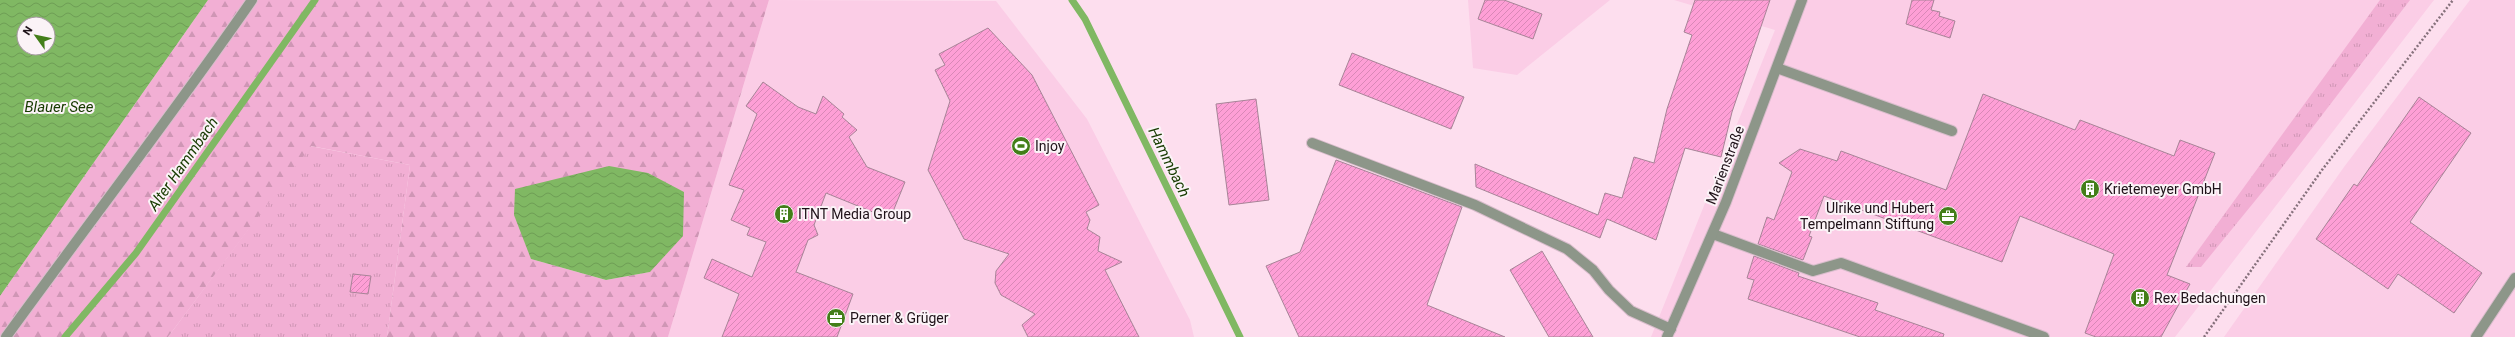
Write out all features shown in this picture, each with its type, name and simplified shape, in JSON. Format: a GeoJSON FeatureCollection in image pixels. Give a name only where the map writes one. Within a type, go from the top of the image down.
{"type":"FeatureCollection","features":[{"type":"Feature","properties":{"kind":"street"},"geometry":{"type":"LineString","coordinates":[[6,337],[116,187],[175,111],[252,0]]}},
{"type":"Feature","properties":{"kind":"street","name":"Marienstraße"},"geometry":{"type":"LineString","coordinates":[[1669,333],[1712,234],[1802,0]]}},
{"type":"Feature","properties":{"kind":"street"},"geometry":{"type":"LineString","coordinates":[[1777,68],[1952,131]]}},
{"type":"Feature","properties":{"kind":"street"},"geometry":{"type":"LineString","coordinates":[[1312,143],[1475,205],[1567,249],[1593,270],[1609,290],[1631,311],[1669,333]]}},
{"type":"Feature","properties":{"kind":"street"},"geometry":{"type":"LineString","coordinates":[[1712,234],[1813,271],[1841,263],[2044,337]]}},
{"type":"Feature","properties":{"kind":"street"},"geometry":{"type":"LineString","coordinates":[[2476,337],[2515,278]]}},
{"type":"Feature","properties":{"kind":"path"},"geometry":{"type":"LineString","coordinates":[[2204,337],[2322,170],[2453,0]]}},
{"type":"Feature","properties":{"kind":"shaded area"},"geometry":{"type":"Polygon","coordinates":[[[769,0],[996,1],[1087,119],[1190,320],[1194,337],[668,337],[769,0]]]}},
{"type":"Feature","properties":{"kind":"shaded area"},"geometry":{"type":"Polygon","coordinates":[[[1468,0],[1610,0],[1517,75],[1473,68],[1468,0]]]}},
{"type":"Feature","properties":{"kind":"shaded area"},"geometry":{"type":"Polygon","coordinates":[[[1674,0],[2434,0],[2175,337],[1651,337],[1775,30],[1674,0]]]}},
{"type":"Feature","properties":{"kind":"shaded area"},"geometry":{"type":"Polygon","coordinates":[[[2470,0],[2515,0],[2515,337],[2224,337],[2344,167],[2470,0]]]}},
{"type":"Feature","properties":{"kind":"green space"},"geometry":{"type":"Polygon","coordinates":[[[208,0],[769,0],[668,337],[387,337],[410,165],[311,146],[168,337],[0,337],[0,296],[208,0]],[[531,259],[606,280],[650,272],[531,259]]]}},
{"type":"Feature","properties":{"kind":"green space"},"geometry":{"type":"Polygon","coordinates":[[[2380,0],[2410,0],[2277,174],[2201,267],[2186,267],[2380,0]]]}},
{"type":"Feature","properties":{"kind":"green space"},"geometry":{"type":"Polygon","coordinates":[[[310,146],[410,165],[387,337],[168,337],[310,146]]]}},
{"type":"Feature","properties":{"kind":"water","name":"Blauer See"},"geometry":{"type":"Polygon","coordinates":[[[0,0],[208,0],[0,296],[0,0]]]}},
{"type":"Feature","properties":{"kind":"water"},"geometry":{"type":"Polygon","coordinates":[[[609,166],[648,173],[684,192],[683,236],[650,272],[606,280],[531,259],[514,215],[515,189],[609,166]]]}},
{"type":"Feature","properties":{"kind":"building"},"geometry":{"type":"Polygon","coordinates":[[[1485,0],[1504,0],[1542,14],[1533,39],[1478,19],[1485,0]]]}},
{"type":"Feature","properties":{"kind":"building"},"geometry":{"type":"Polygon","coordinates":[[[1695,0],[1770,0],[1732,112],[1721,157],[1685,148],[1656,240],[1607,219],[1600,238],[1476,187],[1475,164],[1598,215],[1605,193],[1622,198],[1634,157],[1654,163],[1667,109],[1692,35],[1684,32],[1695,0]]]}},
{"type":"Feature","properties":{"kind":"building"},"geometry":{"type":"Polygon","coordinates":[[[1912,0],[1934,0],[1931,10],[1940,12],[1939,16],[1955,21],[1950,38],[1906,24],[1912,0]]]}},
{"type":"Feature","properties":{"kind":"building"},"geometry":{"type":"Polygon","coordinates":[[[988,28],[1032,75],[1099,205],[1086,212],[1090,220],[1087,229],[1100,237],[1098,251],[1122,262],[1105,270],[1139,337],[1028,337],[1022,325],[1035,314],[1001,295],[995,283],[996,271],[1009,254],[964,239],[928,170],[950,101],[935,70],[945,65],[939,54],[988,28]]]}},
{"type":"Feature","properties":{"kind":"building"},"geometry":{"type":"Polygon","coordinates":[[[1352,53],[1464,97],[1451,129],[1339,85],[1352,53]]]}},
{"type":"Feature","properties":{"kind":"building"},"geometry":{"type":"Polygon","coordinates":[[[763,82],[798,107],[816,114],[823,96],[844,114],[842,117],[857,130],[849,137],[867,167],[905,182],[890,219],[826,193],[814,225],[818,235],[808,240],[796,272],[853,294],[837,337],[722,337],[739,294],[704,278],[712,259],[752,277],[766,242],[747,235],[750,228],[731,220],[744,190],[729,185],[757,114],[746,106],[763,82]]]}},
{"type":"Feature","properties":{"kind":"building"},"geometry":{"type":"Polygon","coordinates":[[[1983,94],[2075,130],[2080,120],[2174,156],[2180,140],[2215,153],[2167,275],[2190,284],[2161,337],[2096,337],[2085,333],[2114,254],[2020,216],[2002,262],[1824,196],[1809,236],[1812,237],[1803,260],[1758,244],[1767,217],[1774,220],[1792,172],[1779,163],[1800,149],[1837,161],[1841,151],[1946,190],[1983,94]]]}},
{"type":"Feature","properties":{"kind":"building"},"geometry":{"type":"Polygon","coordinates":[[[2419,97],[2471,133],[2410,222],[2482,273],[2454,313],[2398,274],[2388,289],[2316,239],[2354,184],[2357,186],[2419,97]]]}},
{"type":"Feature","properties":{"kind":"building"},"geometry":{"type":"Polygon","coordinates":[[[1256,99],[1269,200],[1229,205],[1216,104],[1256,99]]]}},
{"type":"Feature","properties":{"kind":"building"},"geometry":{"type":"Polygon","coordinates":[[[1336,160],[1462,207],[1427,305],[1505,337],[1299,337],[1266,266],[1300,252],[1336,160]]]}},
{"type":"Feature","properties":{"kind":"building"},"geometry":{"type":"Polygon","coordinates":[[[1542,251],[1593,337],[1549,337],[1510,270],[1542,251]]]}},
{"type":"Feature","properties":{"kind":"building"},"geometry":{"type":"Polygon","coordinates":[[[1754,256],[1799,273],[1798,276],[1878,303],[1875,310],[1944,334],[1943,337],[1860,337],[1748,299],[1754,280],[1747,278],[1754,256]]]}},
{"type":"Feature","properties":{"kind":"building"},"geometry":{"type":"Polygon","coordinates":[[[353,274],[371,276],[368,294],[350,292],[353,274]]]}},
{"type":"Feature","properties":{"kind":"waterway","name":"Alter Hammbach"},"geometry":{"type":"LineString","coordinates":[[65,337],[136,253],[315,0]]}},
{"type":"Feature","properties":{"kind":"waterway","name":"Hammbach"},"geometry":{"type":"LineString","coordinates":[[1072,0],[1085,19],[1240,337]]}},
{"type":"Feature","properties":{"kind":"place","name":"Injoy"},"geometry":{"type":"Point","coordinates":[1021,146]}},
{"type":"Feature","properties":{"kind":"place","name":"Krietemeyer GmbH"},"geometry":{"type":"Point","coordinates":[2090,189]}},
{"type":"Feature","properties":{"kind":"place","name":"ITNT Media Group"},"geometry":{"type":"Point","coordinates":[784,214]}},
{"type":"Feature","properties":{"kind":"place","name":"Ulrike und Hubert Tempelmann Stiftung"},"geometry":{"type":"Point","coordinates":[1948,216]}},
{"type":"Feature","properties":{"kind":"place","name":"Rex Bedachungen"},"geometry":{"type":"Point","coordinates":[2140,298]}},
{"type":"Feature","properties":{"kind":"place","name":"Perner & Grüger"},"geometry":{"type":"Point","coordinates":[836,318]}}]}
